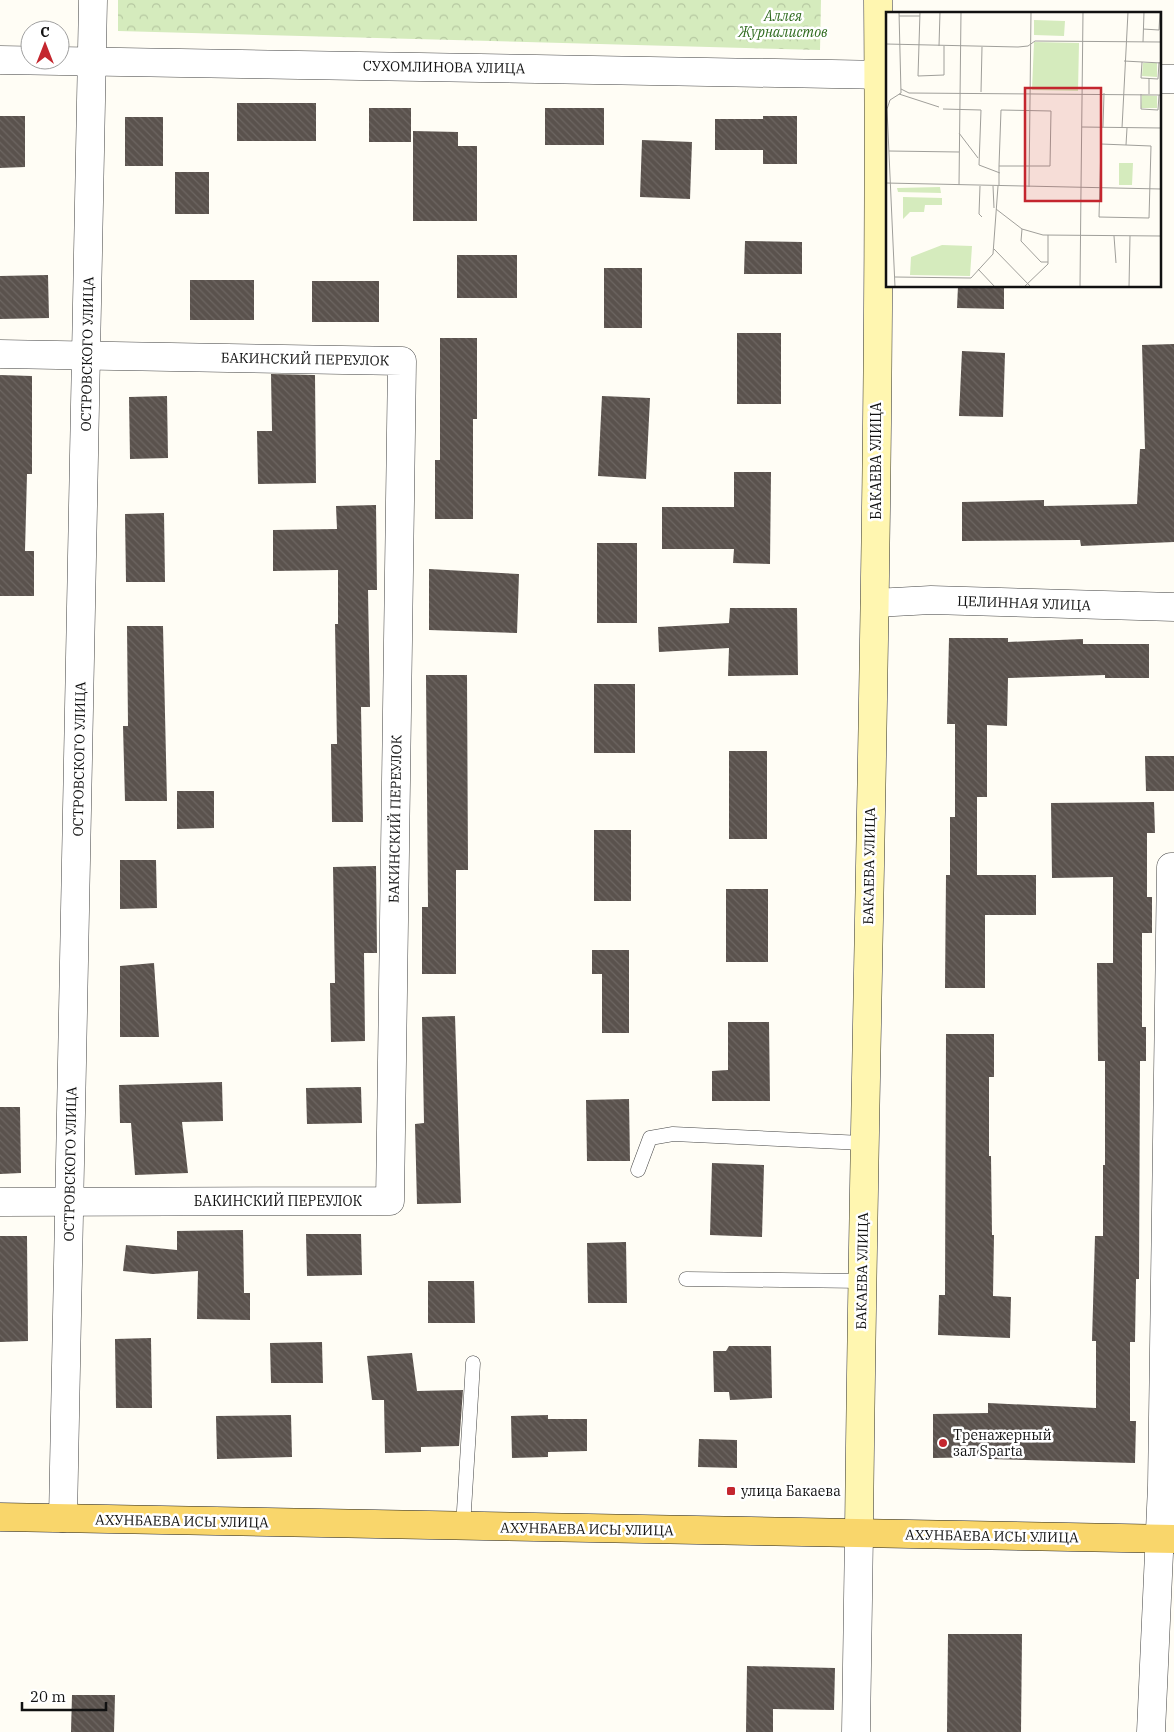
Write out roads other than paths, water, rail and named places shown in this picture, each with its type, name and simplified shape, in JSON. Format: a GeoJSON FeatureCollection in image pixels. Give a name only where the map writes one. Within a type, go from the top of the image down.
{"type":"FeatureCollection","features":[{"type":"Feature","properties":{"kind":"main road","name":"БАКАЕВА УЛИЦА"},"geometry":{"type":"LineString","coordinates":[[859,1534],[863,1143],[875,603],[883,75],[878,0]]}},
{"type":"Feature","properties":{"kind":"main road","name":"АХУНБАЕВА ИСЫ УЛИЦА"},"geometry":{"type":"LineString","coordinates":[[0,1517],[1167,1539]]}},
{"type":"Feature","properties":{"kind":"street","name":"ОСТРОВСКОГО УЛИЦА"},"geometry":{"type":"LineString","coordinates":[[63,1518],[93,0]]}},
{"type":"Feature","properties":{"kind":"street","name":"СУХОМЛИНОВА УЛИЦА"},"geometry":{"type":"LineString","coordinates":[[0,60],[92,60],[883,75]]}},
{"type":"Feature","properties":{"kind":"street"},"geometry":{"type":"LineString","coordinates":[[0,354],[87,356]]}},
{"type":"Feature","properties":{"kind":"street","name":"БАКИНСКИЙ ПЕРЕУЛОК"},"geometry":{"type":"LineString","coordinates":[[0,1202],[390,1201],[402,361],[87,356]]}},
{"type":"Feature","properties":{"kind":"street","name":"ЦЕЛИННАЯ УЛИЦА"},"geometry":{"type":"LineString","coordinates":[[875,603],[931,600],[1174,607]]}},
{"type":"Feature","properties":{"kind":"street"},"geometry":{"type":"LineString","coordinates":[[1152,1732],[1167,1539],[1171,866],[1174,867]]}},
{"type":"Feature","properties":{"kind":"street","name":"БАКАЕВА УЛИЦА"},"geometry":{"type":"LineString","coordinates":[[856,1732],[859,1534]]}},
{"type":"Feature","properties":{"kind":"lane"},"geometry":{"type":"LineString","coordinates":[[638,1170],[650,1138],[673,1134],[863,1143]]}},
{"type":"Feature","properties":{"kind":"lane"},"geometry":{"type":"LineString","coordinates":[[686,1279],[743,1282],[862,1281]]}},
{"type":"Feature","properties":{"kind":"lane"},"geometry":{"type":"LineString","coordinates":[[463,1527],[473,1363]]}},
{"type":"Feature","properties":{"kind":"place","name":"Тренажерный зал Sparta"},"geometry":{"type":"Point","coordinates":[943,1443]}},
{"type":"Feature","properties":{"kind":"place","name":"улица Бакаева"},"geometry":{"type":"Point","coordinates":[731,1491]}},
{"type":"Feature","properties":{"kind":"park label","name":"Аллея Журналистов"},"geometry":{"type":"Point","coordinates":[783,24]}}]}
